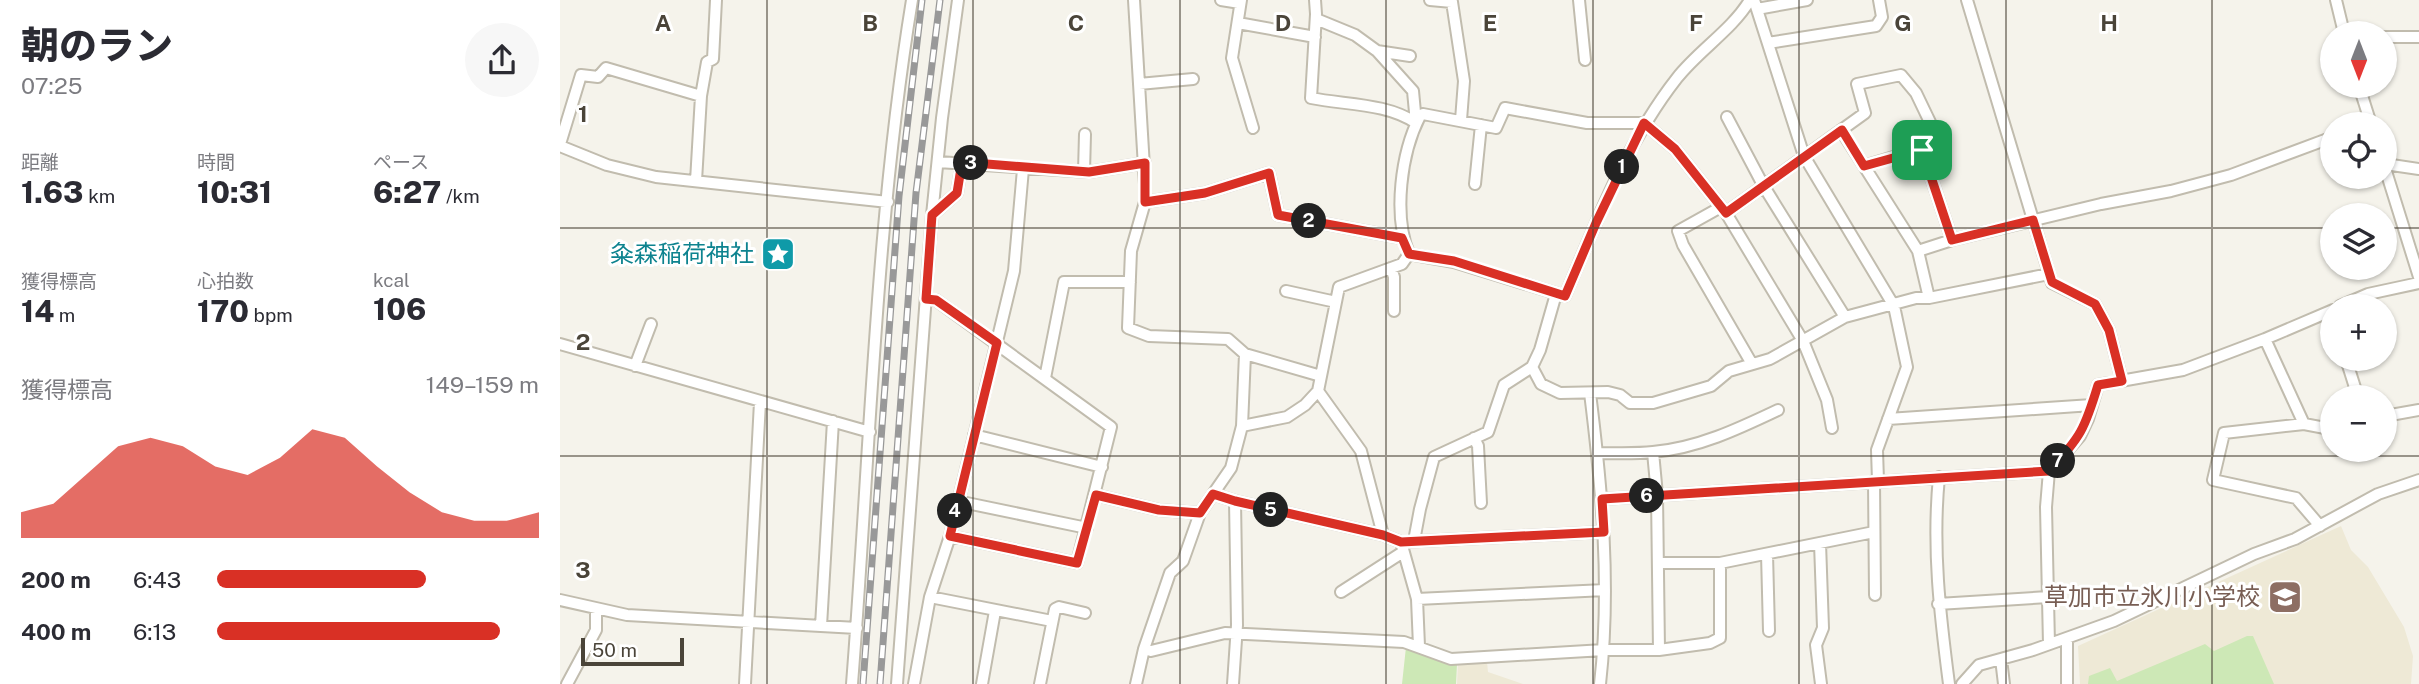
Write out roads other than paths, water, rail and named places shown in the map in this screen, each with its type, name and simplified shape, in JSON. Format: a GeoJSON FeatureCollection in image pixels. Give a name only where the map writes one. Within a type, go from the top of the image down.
{"type":"FeatureCollection","features":[{"type":"Feature","properties":{"kind":"street"},"geometry":{"type":"LineString","coordinates":[[696,181],[701,96],[707,62],[713,59],[716,0]]}},
{"type":"Feature","properties":{"kind":"street"},"geometry":{"type":"LineString","coordinates":[[852,684],[874,354],[896,96],[912,0]]}},
{"type":"Feature","properties":{"kind":"street"},"geometry":{"type":"LineString","coordinates":[[897,684],[932,215],[958,0]]}},
{"type":"Feature","properties":{"kind":"street"},"geometry":{"type":"LineString","coordinates":[[1134,0],[1145,163],[1145,202],[1131,251],[1128,328],[1149,336],[1228,339],[1245,354],[1321,376]]}},
{"type":"Feature","properties":{"kind":"street"},"geometry":{"type":"LineString","coordinates":[[1221,0],[1241,2],[1232,58],[1253,128]]}},
{"type":"Feature","properties":{"kind":"street"},"geometry":{"type":"LineString","coordinates":[[1315,0],[1311,98],[1353,103],[1405,116],[1416,123]]}},
{"type":"Feature","properties":{"kind":"street"},"geometry":{"type":"LineString","coordinates":[[1430,0],[1455,1],[1464,81],[1461,120]]}},
{"type":"Feature","properties":{"kind":"street"},"geometry":{"type":"LineString","coordinates":[[1579,0],[1585,60]]}},
{"type":"Feature","properties":{"kind":"street"},"geometry":{"type":"LineString","coordinates":[[1409,254],[1454,261],[1565,296],[1644,123],[1678,76],[1754,3],[1807,0]]}},
{"type":"Feature","properties":{"kind":"street"},"geometry":{"type":"LineString","coordinates":[[1768,43],[1876,26],[1882,18],[1880,0]]}},
{"type":"Feature","properties":{"kind":"street"},"geometry":{"type":"LineString","coordinates":[[1967,0],[2052,282],[2095,304],[2109,330],[2122,381]]}},
{"type":"Feature","properties":{"kind":"street"},"geometry":{"type":"LineString","coordinates":[[2336,0],[2341,21]]}},
{"type":"Feature","properties":{"kind":"street"},"geometry":{"type":"LineString","coordinates":[[1754,3],[1804,156],[1894,306],[1907,366],[1877,450],[1875,595]]}},
{"type":"Feature","properties":{"kind":"street"},"geometry":{"type":"LineString","coordinates":[[1316,19],[1355,35],[1377,51],[1413,91],[1416,123]]}},
{"type":"Feature","properties":{"kind":"street"},"geometry":{"type":"LineString","coordinates":[[1238,23],[1315,37]]}},
{"type":"Feature","properties":{"kind":"street"},"geometry":{"type":"LineString","coordinates":[[2398,37],[2419,37]]}},
{"type":"Feature","properties":{"kind":"street"},"geometry":{"type":"LineString","coordinates":[[1377,51],[1410,55]]}},
{"type":"Feature","properties":{"kind":"street"},"geometry":{"type":"LineString","coordinates":[[701,96],[606,68],[598,77],[581,75],[560,145],[620,168],[656,177],[888,202]]}},
{"type":"Feature","properties":{"kind":"street"},"geometry":{"type":"LineString","coordinates":[[1752,364],[1683,245],[1678,231],[1723,210],[1763,185],[1865,113],[1857,84],[1901,75],[1916,93],[1940,144],[1864,166]]}},
{"type":"Feature","properties":{"kind":"street"},"geometry":{"type":"LineString","coordinates":[[1139,84],[1193,79]]}},
{"type":"Feature","properties":{"kind":"street"},"geometry":{"type":"LineString","coordinates":[[1409,254],[1402,238],[1402,174],[1404,156],[1416,123],[1423,114],[1496,128],[1505,108],[1587,123],[1644,123],[1675,149],[1723,210],[1803,341],[1827,400],[1832,428]]}},
{"type":"Feature","properties":{"kind":"street"},"geometry":{"type":"LineString","coordinates":[[1727,117],[1763,185],[1845,317]]}},
{"type":"Feature","properties":{"kind":"street"},"geometry":{"type":"LineString","coordinates":[[1475,184],[1481,124]]}},
{"type":"Feature","properties":{"kind":"street"},"geometry":{"type":"LineString","coordinates":[[1842,130],[1918,251],[1929,298]]}},
{"type":"Feature","properties":{"kind":"street"},"geometry":{"type":"LineString","coordinates":[[1084,172],[1085,134]]}},
{"type":"Feature","properties":{"kind":"street"},"geometry":{"type":"LineString","coordinates":[[1918,251],[2033,220],[2171,191],[2231,175],[2320,141]]}},
{"type":"Feature","properties":{"kind":"street"},"geometry":{"type":"LineString","coordinates":[[1922,150],[1952,240]]}},
{"type":"Feature","properties":{"kind":"street"},"geometry":{"type":"LineString","coordinates":[[938,162],[1084,172],[1145,163]]}},
{"type":"Feature","properties":{"kind":"street"},"geometry":{"type":"LineString","coordinates":[[932,215],[957,193],[962,162]]}},
{"type":"Feature","properties":{"kind":"street"},"geometry":{"type":"LineString","coordinates":[[2397,167],[2419,169]]}},
{"type":"Feature","properties":{"kind":"street"},"geometry":{"type":"LineString","coordinates":[[914,684],[930,597],[950,536],[1014,271],[1023,169]]}},
{"type":"Feature","properties":{"kind":"street"},"geometry":{"type":"LineString","coordinates":[[1145,202],[1205,193],[1269,173],[1278,215],[1402,238]]}},
{"type":"Feature","properties":{"kind":"street"},"geometry":{"type":"LineString","coordinates":[[2392,189],[2419,277]]}},
{"type":"Feature","properties":{"kind":"street"},"geometry":{"type":"LineString","coordinates":[[1242,426],[1287,417],[1305,405],[1318,391],[1339,287],[1402,264],[1409,254]]}},
{"type":"Feature","properties":{"kind":"street"},"geometry":{"type":"LineString","coordinates":[[1391,268],[1394,277],[1394,311]]}},
{"type":"Feature","properties":{"kind":"street"},"geometry":{"type":"LineString","coordinates":[[1532,367],[1541,384],[1560,393],[1608,392],[1620,395],[1630,403],[1653,403],[1711,386],[1729,371],[1770,359],[1845,317],[1916,298],[1929,298],[2049,274]]}},
{"type":"Feature","properties":{"kind":"street"},"geometry":{"type":"LineString","coordinates":[[1045,378],[1064,282],[1130,282]]}},
{"type":"Feature","properties":{"kind":"street"},"geometry":{"type":"LineString","coordinates":[[2368,294],[2419,283]]}},
{"type":"Feature","properties":{"kind":"street"},"geometry":{"type":"LineString","coordinates":[[1286,291],[1336,302]]}},
{"type":"Feature","properties":{"kind":"street"},"geometry":{"type":"LineString","coordinates":[[1414,541],[1434,457],[1488,432],[1504,385],[1532,367],[1556,294]]}},
{"type":"Feature","properties":{"kind":"street"},"geometry":{"type":"LineString","coordinates":[[926,299],[936,300],[1111,427],[1077,563],[950,536]]}},
{"type":"Feature","properties":{"kind":"street"},"geometry":{"type":"LineString","coordinates":[[2049,644],[2046,507],[2049,471],[2080,436],[2098,385],[2183,370],[2320,317]]}},
{"type":"Feature","properties":{"kind":"street"},"geometry":{"type":"LineString","coordinates":[[635,366],[651,324]]}},
{"type":"Feature","properties":{"kind":"street"},"geometry":{"type":"LineString","coordinates":[[2265,339],[2304,424]]}},
{"type":"Feature","properties":{"kind":"street"},"geometry":{"type":"LineString","coordinates":[[560,344],[870,432]]}},
{"type":"Feature","properties":{"kind":"street"},"geometry":{"type":"LineString","coordinates":[[1136,684],[1144,649],[1170,573],[1183,561],[1200,513],[1231,468],[1242,426],[1245,354]]}},
{"type":"Feature","properties":{"kind":"street"},"geometry":{"type":"LineString","coordinates":[[1318,391],[1361,451],[1383,535]]}},
{"type":"Feature","properties":{"kind":"street"},"geometry":{"type":"LineString","coordinates":[[1590,393],[1604,532],[1604,650],[1600,684]]}},
{"type":"Feature","properties":{"kind":"street"},"geometry":{"type":"LineString","coordinates":[[745,684],[760,402]]}},
{"type":"Feature","properties":{"kind":"street"},"geometry":{"type":"LineString","coordinates":[[1888,419],[2092,405]]}},
{"type":"Feature","properties":{"kind":"street"},"geometry":{"type":"LineString","coordinates":[[1597,453],[1653,452],[1690,445],[1731,433],[1778,410]]}},
{"type":"Feature","properties":{"kind":"street"},"geometry":{"type":"LineString","coordinates":[[2397,414],[2419,410]]}},
{"type":"Feature","properties":{"kind":"street"},"geometry":{"type":"LineString","coordinates":[[821,626],[833,421]]}},
{"type":"Feature","properties":{"kind":"street"},"geometry":{"type":"LineString","coordinates":[[2320,427],[2304,424],[2224,433],[2213,480],[2296,498],[2320,526]]}},
{"type":"Feature","properties":{"kind":"street"},"geometry":{"type":"LineString","coordinates":[[974,435],[1102,467]]}},
{"type":"Feature","properties":{"kind":"street"},"geometry":{"type":"LineString","coordinates":[[1474,439],[1478,446],[1481,503]]}},
{"type":"Feature","properties":{"kind":"street"},"geometry":{"type":"LineString","coordinates":[[1653,452],[1657,495],[1659,650]]}},
{"type":"Feature","properties":{"kind":"street"},"geometry":{"type":"LineString","coordinates":[[1602,499],[2049,471]]}},
{"type":"Feature","properties":{"kind":"street"},"geometry":{"type":"LineString","coordinates":[[1939,477],[1935,517],[1938,604],[1949,684]]}},
{"type":"Feature","properties":{"kind":"street"},"geometry":{"type":"LineString","coordinates":[[1962,684],[1979,665],[2114,621],[2254,554],[2295,539],[2378,494],[2419,480]]}},
{"type":"Feature","properties":{"kind":"street"},"geometry":{"type":"LineString","coordinates":[[1213,494],[1383,535],[1402,547],[1417,599],[1419,646]]}},
{"type":"Feature","properties":{"kind":"street"},"geometry":{"type":"LineString","coordinates":[[1096,495],[1159,510],[1200,513]]}},
{"type":"Feature","properties":{"kind":"street"},"geometry":{"type":"LineString","coordinates":[[957,501],[1087,528]]}},
{"type":"Feature","properties":{"kind":"street"},"geometry":{"type":"LineString","coordinates":[[1233,684],[1237,634],[1235,501]]}},
{"type":"Feature","properties":{"kind":"street"},"geometry":{"type":"LineString","coordinates":[[1340,592],[1414,541],[1604,532]]}},
{"type":"Feature","properties":{"kind":"street"},"geometry":{"type":"LineString","coordinates":[[1658,563],[1720,563],[1874,532]]}},
{"type":"Feature","properties":{"kind":"street"},"geometry":{"type":"LineString","coordinates":[[1820,543],[1823,628],[1816,645],[1822,684]]}},
{"type":"Feature","properties":{"kind":"street"},"geometry":{"type":"LineString","coordinates":[[1767,554],[1769,631]]}},
{"type":"Feature","properties":{"kind":"street"},"geometry":{"type":"LineString","coordinates":[[1144,649],[1151,651],[1225,633],[1404,642],[1451,659],[1604,650],[1659,650],[1710,643],[1720,638],[1720,563]]}},
{"type":"Feature","properties":{"kind":"street"},"geometry":{"type":"LineString","coordinates":[[1417,599],[1605,590]]}},
{"type":"Feature","properties":{"kind":"street"},"geometry":{"type":"LineString","coordinates":[[930,597],[1052,621]]}},
{"type":"Feature","properties":{"kind":"street"},"geometry":{"type":"LineString","coordinates":[[1938,604],[2048,597]]}},
{"type":"Feature","properties":{"kind":"street"},"geometry":{"type":"LineString","coordinates":[[560,600],[627,615],[857,628]]}},
{"type":"Feature","properties":{"kind":"street"},"geometry":{"type":"LineString","coordinates":[[1040,684],[1055,609],[1059,607],[1085,613]]}},
{"type":"Feature","properties":{"kind":"street"},"geometry":{"type":"LineString","coordinates":[[567,684],[596,630],[596,608]]}},
{"type":"Feature","properties":{"kind":"street"},"geometry":{"type":"LineString","coordinates":[[982,684],[995,611]]}},
{"type":"Feature","properties":{"kind":"street"},"geometry":{"type":"LineString","coordinates":[[2067,638],[2067,684]]}},
{"type":"Feature","properties":{"kind":"street"},"geometry":{"type":"LineString","coordinates":[[2001,659],[2004,684]]}},
{"type":"Feature","properties":{"kind":"railway"},"geometry":{"type":"LineString","coordinates":[[863,684],[899,196],[922,0]]}},
{"type":"Feature","properties":{"kind":"railway"},"geometry":{"type":"LineString","coordinates":[[880,684],[916,193],[940,0]]}},
{"type":"Feature","properties":{"kind":"place","name":"粂森稲荷神社"},"geometry":{"type":"Point","coordinates":[778,254]}},
{"type":"Feature","properties":{"kind":"place","name":"草加市立氷川小学校"},"geometry":{"type":"Point","coordinates":[2285,597]}}]}
